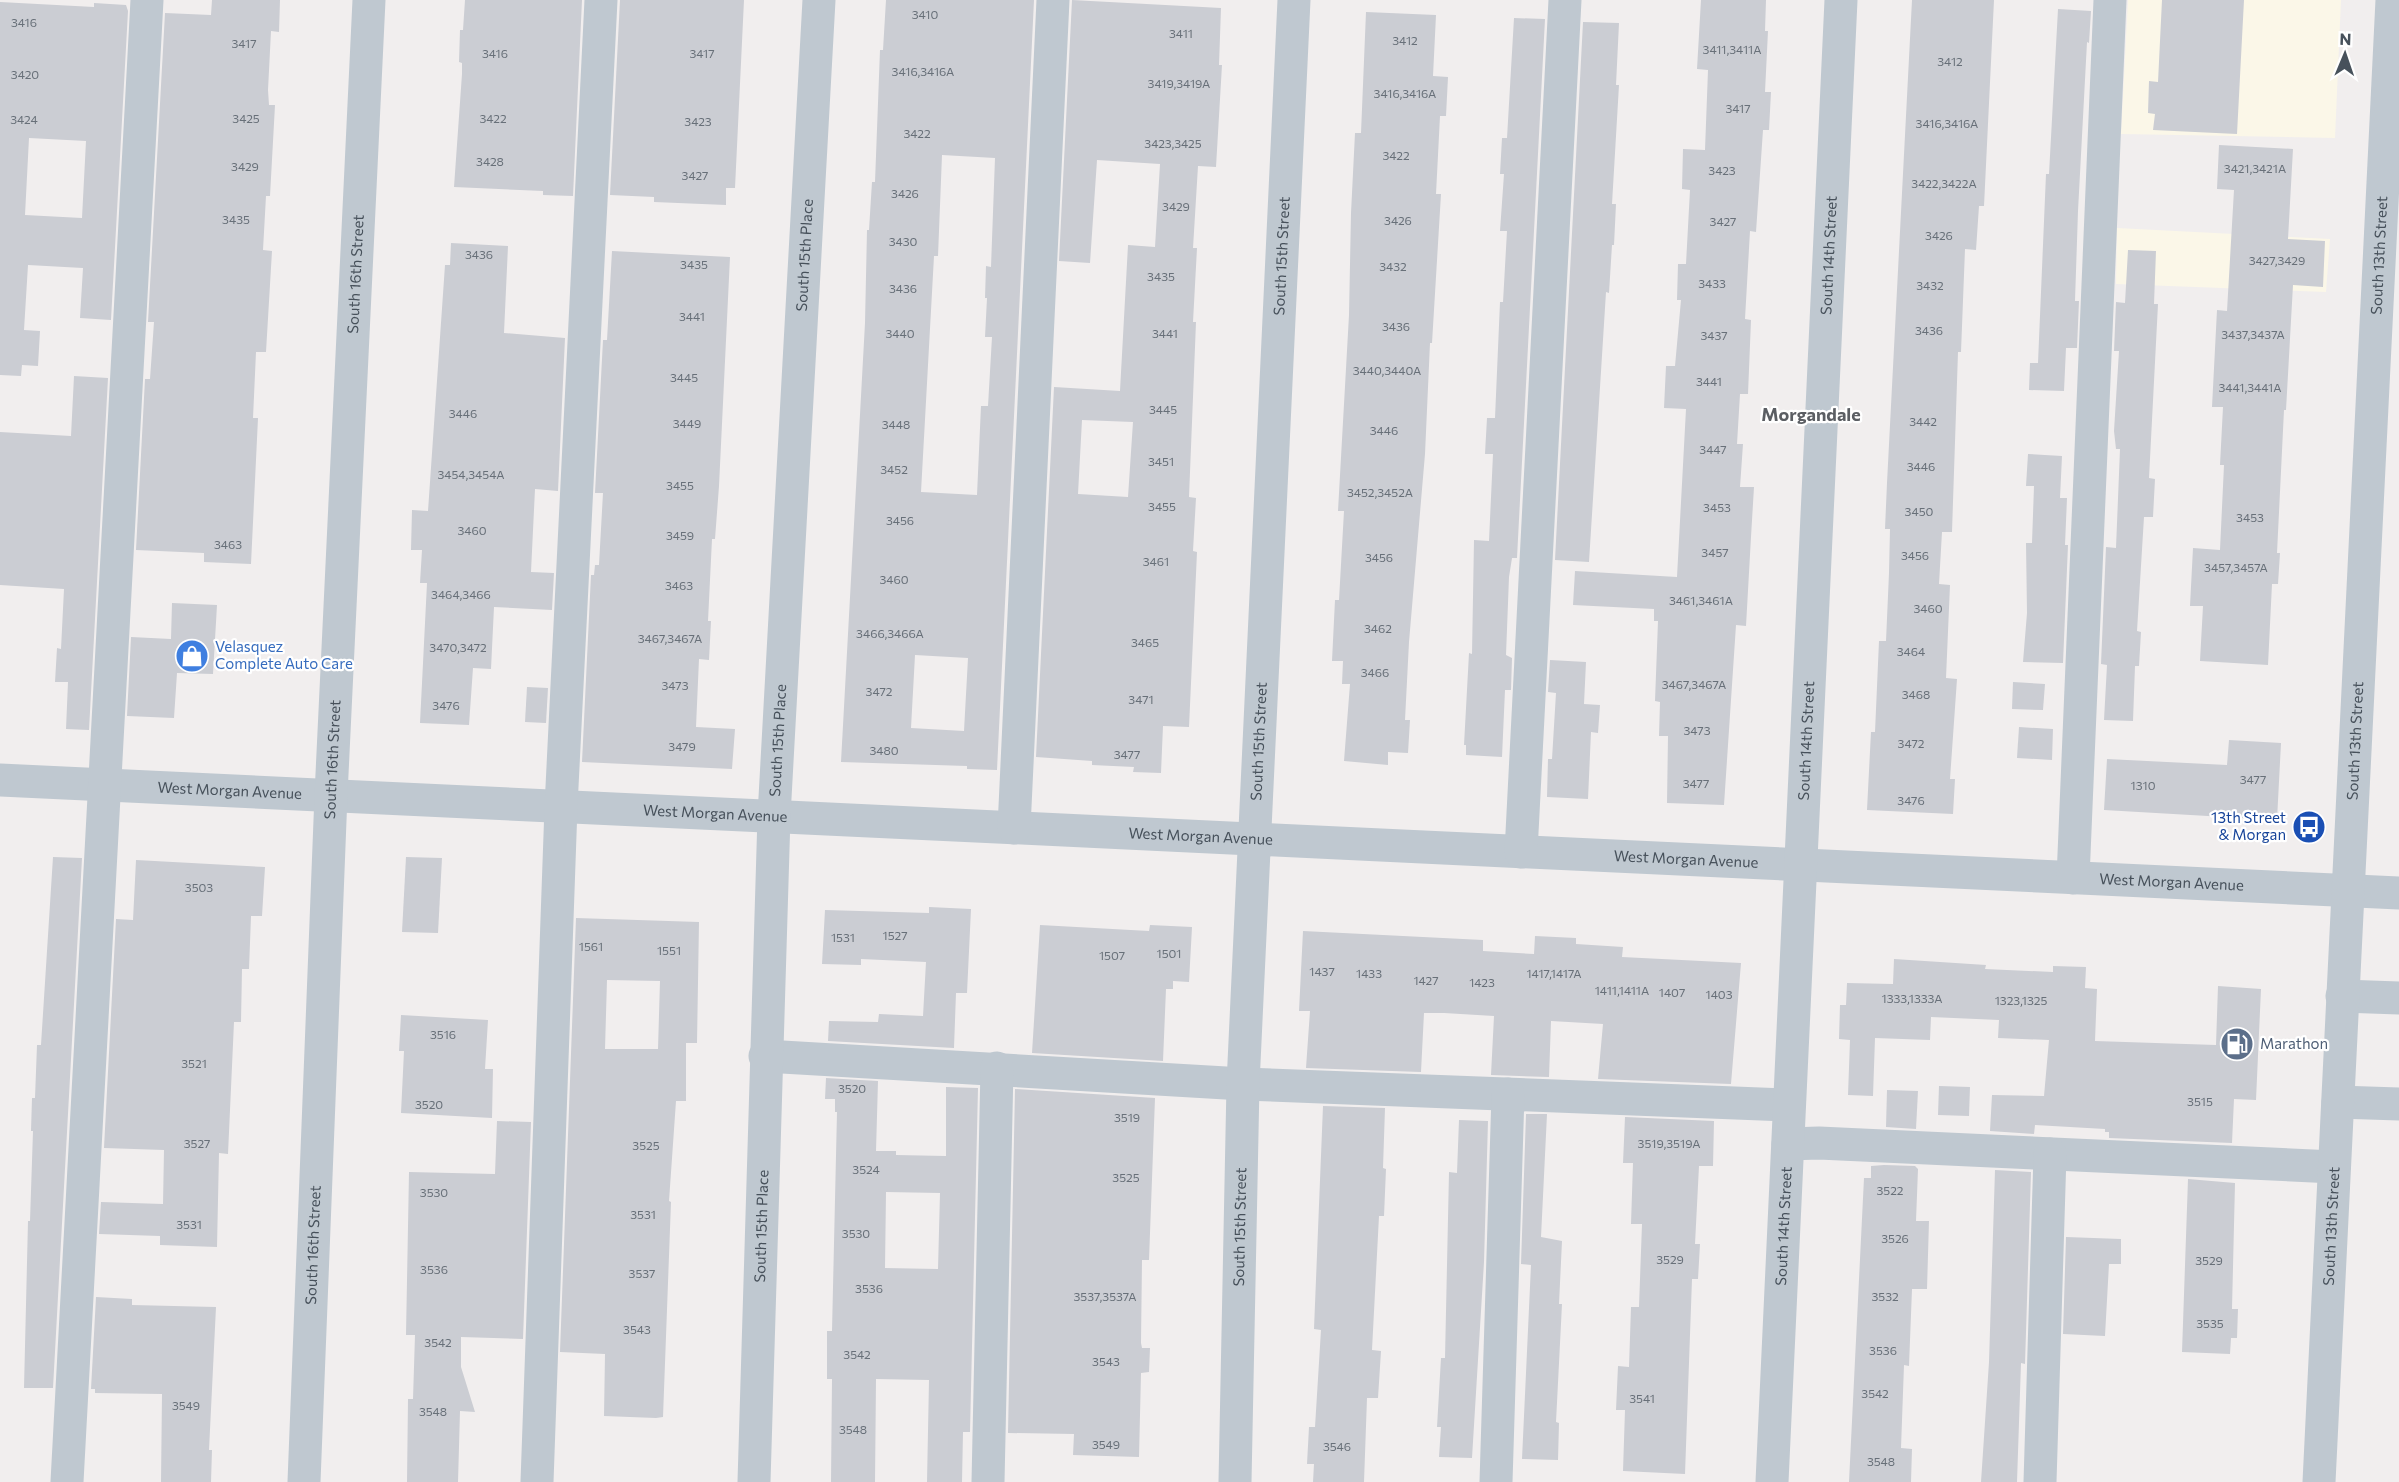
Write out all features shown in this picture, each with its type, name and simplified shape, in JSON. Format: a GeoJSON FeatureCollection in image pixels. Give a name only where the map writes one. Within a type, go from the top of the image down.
{"type":"FeatureCollection","features":[{"type":"Feature","properties":{"kind":"street"},"geometry":{"type":"LineString","coordinates":[[67,1482],[147,0]]}},
{"type":"Feature","properties":{"kind":"street","name":"South 16th Street"},"geometry":{"type":"LineString","coordinates":[[304,1482],[331,795],[369,0]]}},
{"type":"Feature","properties":{"kind":"street"},"geometry":{"type":"LineString","coordinates":[[537,1482],[561,807],[601,0]]}},
{"type":"Feature","properties":{"kind":"street","name":"South 15th Place"},"geometry":{"type":"LineString","coordinates":[[754,1482],[774,816],[819,0]]}},
{"type":"Feature","properties":{"kind":"street"},"geometry":{"type":"LineString","coordinates":[[1014,828],[1053,0]]}},
{"type":"Feature","properties":{"kind":"street","name":"South 15th Street"},"geometry":{"type":"LineString","coordinates":[[1234,1482],[1243,1084],[1294,0]]}},
{"type":"Feature","properties":{"kind":"street"},"geometry":{"type":"LineString","coordinates":[[1521,852],[1565,0]]}},
{"type":"Feature","properties":{"kind":"street","name":"South 14th Street"},"geometry":{"type":"LineString","coordinates":[[1772,1482],[1841,0]]}},
{"type":"Feature","properties":{"kind":"street"},"geometry":{"type":"LineString","coordinates":[[2073,878],[2110,0]]}},
{"type":"Feature","properties":{"kind":"street","name":"South 13th Street"},"geometry":{"type":"LineString","coordinates":[[2319,1482],[2392,0]]}},
{"type":"Feature","properties":{"kind":"street","name":"West Morgan Avenue"},"geometry":{"type":"LineString","coordinates":[[0,780],[2399,893]]}},
{"type":"Feature","properties":{"kind":"street"},"geometry":{"type":"LineString","coordinates":[[2342,996],[2399,998]]}},
{"type":"Feature","properties":{"kind":"street"},"geometry":{"type":"LineString","coordinates":[[765,1056],[1243,1084],[1789,1105]]}},
{"type":"Feature","properties":{"kind":"street"},"geometry":{"type":"LineString","coordinates":[[988,1482],[997,1068]]}},
{"type":"Feature","properties":{"kind":"street"},"geometry":{"type":"LineString","coordinates":[[1496,1482],[1508,1094]]}},
{"type":"Feature","properties":{"kind":"street"},"geometry":{"type":"LineString","coordinates":[[2337,1102],[2399,1104]]}},
{"type":"Feature","properties":{"kind":"street"},"geometry":{"type":"LineString","coordinates":[[1788,1144],[1819,1143],[2334,1167]]}},
{"type":"Feature","properties":{"kind":"street"},"geometry":{"type":"LineString","coordinates":[[2040,1482],[2050,1154]]}},
{"type":"Feature","properties":{"kind":"shaded area"},"geometry":{"type":"Polygon","coordinates":[[[2128,0],[2341,0],[2335,138],[2121,134],[2128,0]]]}},
{"type":"Feature","properties":{"kind":"shaded area"},"geometry":{"type":"Polygon","coordinates":[[[2117,228],[2330,239],[2326,292],[2116,284],[2117,228]]]}},
{"type":"Feature","properties":{"kind":"building"},"geometry":{"type":"Polygon","coordinates":[[[212,0],[280,0],[279,32],[271,31],[268,90],[269,105],[275,105],[270,196],[266,196],[263,250],[272,251],[266,352],[256,352],[253,418],[258,418],[251,564],[204,562],[204,553],[136,550],[145,379],[150,379],[154,322],[148,322],[165,13],[211,15],[212,0]]]}},
{"type":"Feature","properties":{"kind":"building"},"geometry":{"type":"Polygon","coordinates":[[[465,0],[582,0],[573,196],[543,195],[543,191],[454,187],[462,74],[462,63],[459,62],[460,30],[463,30],[465,0]]]}},
{"type":"Feature","properties":{"kind":"building"},"geometry":{"type":"Polygon","coordinates":[[[620,0],[744,0],[735,188],[726,188],[726,205],[654,202],[654,197],[610,195],[620,0]]]}},
{"type":"Feature","properties":{"kind":"building"},"geometry":{"type":"Polygon","coordinates":[[[886,0],[1034,0],[997,770],[967,769],[967,766],[841,762],[865,323],[867,230],[869,230],[872,182],[875,182],[880,50],[883,50],[886,0]],[[942,155],[938,256],[934,256],[921,492],[977,495],[981,406],[988,406],[992,337],[985,337],[987,298],[985,298],[986,266],[991,267],[995,158],[942,155]],[[915,655],[911,728],[964,731],[968,658],[915,655]]]}},
{"type":"Feature","properties":{"kind":"building"},"geometry":{"type":"Polygon","coordinates":[[[1072,0],[1221,8],[1219,65],[1222,65],[1216,167],[1198,166],[1193,248],[1197,248],[1193,322],[1196,322],[1189,497],[1196,498],[1193,551],[1197,552],[1189,727],[1163,726],[1161,773],[1133,772],[1134,767],[1092,765],[1092,761],[1036,757],[1054,387],[1120,391],[1128,245],[1155,247],[1160,164],[1097,160],[1090,263],[1059,261],[1072,0]],[[1082,420],[1078,494],[1128,497],[1133,422],[1082,420]]]}},
{"type":"Feature","properties":{"kind":"building"},"geometry":{"type":"Polygon","coordinates":[[[1701,0],[1766,0],[1765,31],[1768,31],[1765,92],[1771,92],[1769,130],[1763,130],[1756,232],[1750,231],[1745,319],[1751,320],[1748,394],[1740,394],[1737,444],[1743,444],[1740,487],[1754,487],[1746,626],[1736,625],[1724,805],[1667,803],[1668,736],[1659,736],[1660,702],[1655,701],[1658,621],[1654,621],[1654,609],[1573,605],[1575,571],[1677,577],[1686,409],[1664,408],[1666,366],[1675,366],[1681,300],[1677,300],[1678,264],[1686,264],[1690,190],[1682,189],[1683,149],[1705,150],[1708,70],[1697,69],[1701,0]]]}},
{"type":"Feature","properties":{"kind":"building"},"geometry":{"type":"Polygon","coordinates":[[[1912,0],[1994,0],[1984,206],[1979,206],[1976,250],[1965,249],[1961,352],[1958,352],[1952,532],[1942,532],[1939,584],[1950,585],[1946,678],[1957,679],[1950,779],[1955,779],[1953,814],[1867,810],[1871,732],[1875,732],[1879,641],[1886,641],[1890,529],[1885,529],[1912,0]]]}},
{"type":"Feature","properties":{"kind":"building"},"geometry":{"type":"Polygon","coordinates":[[[2162,0],[2244,0],[2237,134],[2153,130],[2155,114],[2148,113],[2149,81],[2158,82],[2162,0]]]}},
{"type":"Feature","properties":{"kind":"building"},"geometry":{"type":"Polygon","coordinates":[[[0,2],[94,7],[94,3],[126,5],[128,11],[111,320],[80,318],[83,268],[28,265],[24,330],[40,331],[38,366],[22,365],[21,376],[0,375],[0,2]],[[29,138],[25,215],[82,218],[86,141],[29,138]]]}},
{"type":"Feature","properties":{"kind":"building"},"geometry":{"type":"Polygon","coordinates":[[[2058,9],[2091,11],[2089,43],[2087,42],[2078,211],[2075,301],[2079,301],[2077,348],[2066,348],[2064,391],[2029,390],[2030,363],[2038,363],[2046,174],[2049,174],[2058,9]]]}},
{"type":"Feature","properties":{"kind":"building"},"geometry":{"type":"Polygon","coordinates":[[[1366,12],[1436,15],[1433,76],[1448,77],[1446,116],[1440,116],[1436,194],[1441,194],[1432,343],[1430,343],[1425,454],[1409,642],[1405,720],[1410,720],[1408,753],[1388,752],[1388,765],[1344,761],[1350,684],[1342,684],[1343,661],[1332,661],[1335,600],[1339,600],[1344,511],[1338,511],[1349,315],[1355,133],[1361,133],[1366,12]]]}},
{"type":"Feature","properties":{"kind":"building"},"geometry":{"type":"Polygon","coordinates":[[[1514,18],[1545,19],[1517,558],[1512,558],[1509,577],[1506,655],[1512,658],[1511,690],[1505,690],[1502,757],[1466,755],[1466,745],[1464,745],[1469,653],[1472,654],[1474,540],[1489,541],[1493,454],[1485,454],[1487,418],[1495,418],[1500,302],[1503,302],[1507,231],[1500,231],[1504,174],[1500,174],[1502,138],[1507,138],[1514,18]]]}},
{"type":"Feature","properties":{"kind":"building"},"geometry":{"type":"Polygon","coordinates":[[[1583,22],[1619,23],[1616,85],[1619,85],[1612,204],[1616,204],[1614,245],[1612,245],[1609,293],[1606,292],[1589,562],[1555,560],[1583,22]]]}},
{"type":"Feature","properties":{"kind":"building"},"geometry":{"type":"Polygon","coordinates":[[[2219,145],[2293,149],[2288,239],[2325,241],[2323,287],[2293,285],[2286,410],[2284,410],[2277,553],[2280,553],[2278,584],[2272,584],[2268,665],[2200,661],[2203,606],[2190,606],[2193,548],[2220,550],[2224,465],[2220,465],[2223,407],[2212,407],[2217,310],[2227,311],[2234,190],[2217,189],[2219,145]]]}},
{"type":"Feature","properties":{"kind":"building"},"geometry":{"type":"Polygon","coordinates":[[[451,243],[508,246],[504,333],[565,338],[558,491],[535,489],[531,572],[554,573],[552,610],[494,607],[491,669],[473,668],[469,725],[420,723],[427,583],[420,583],[422,550],[411,550],[412,510],[428,511],[445,265],[450,265],[451,243]]]}},
{"type":"Feature","properties":{"kind":"building"},"geometry":{"type":"Polygon","coordinates":[[[2128,250],[2156,251],[2154,304],[2158,304],[2149,478],[2155,479],[2153,517],[2144,517],[2137,631],[2141,632],[2139,666],[2135,666],[2133,721],[2104,720],[2107,665],[2101,664],[2106,547],[2116,548],[2120,449],[2116,449],[2114,431],[2119,351],[2114,351],[2116,302],[2125,303],[2128,250]]]}},
{"type":"Feature","properties":{"kind":"building"},"geometry":{"type":"Polygon","coordinates":[[[612,251],[730,257],[719,486],[715,539],[712,539],[708,621],[711,621],[709,660],[699,659],[696,727],[735,729],[732,769],[582,762],[591,575],[594,575],[595,565],[599,565],[603,493],[595,493],[603,340],[607,340],[612,251]]]}},
{"type":"Feature","properties":{"kind":"building"},"geometry":{"type":"Polygon","coordinates":[[[74,376],[108,378],[89,730],[66,729],[68,682],[55,682],[57,648],[61,649],[64,589],[0,585],[0,432],[71,436],[74,376]]]}},
{"type":"Feature","properties":{"kind":"building"},"geometry":{"type":"Polygon","coordinates":[[[2028,454],[2062,456],[2060,498],[2067,498],[2065,545],[2068,545],[2063,663],[2023,662],[2027,613],[2026,543],[2032,543],[2034,486],[2026,486],[2028,454]]]}},
{"type":"Feature","properties":{"kind":"building"},"geometry":{"type":"Polygon","coordinates":[[[172,603],[217,605],[213,674],[177,673],[174,718],[127,716],[131,637],[171,639],[172,603]]]}},
{"type":"Feature","properties":{"kind":"building"},"geometry":{"type":"Polygon","coordinates":[[[1550,660],[1586,662],[1584,704],[1600,705],[1598,733],[1591,732],[1588,799],[1547,797],[1548,759],[1552,759],[1556,693],[1548,692],[1550,660]]]}},
{"type":"Feature","properties":{"kind":"building"},"geometry":{"type":"Polygon","coordinates":[[[2013,682],[2045,684],[2043,710],[2012,709],[2013,682]]]}},
{"type":"Feature","properties":{"kind":"building"},"geometry":{"type":"Polygon","coordinates":[[[527,687],[548,688],[546,723],[525,722],[527,687]]]}},
{"type":"Feature","properties":{"kind":"building"},"geometry":{"type":"Polygon","coordinates":[[[2019,727],[2053,729],[2052,760],[2017,758],[2019,727]]]}},
{"type":"Feature","properties":{"kind":"building"},"geometry":{"type":"Polygon","coordinates":[[[2229,740],[2281,743],[2277,820],[2104,810],[2107,759],[2227,765],[2229,740]]]}},
{"type":"Feature","properties":{"kind":"building"},"geometry":{"type":"Polygon","coordinates":[[[53,857],[82,858],[53,1388],[24,1388],[28,1221],[30,1221],[33,1131],[31,1131],[32,1098],[35,1098],[37,1045],[41,1045],[53,857]]]}},
{"type":"Feature","properties":{"kind":"building"},"geometry":{"type":"Polygon","coordinates":[[[406,857],[442,858],[438,933],[402,932],[406,857]]]}},
{"type":"Feature","properties":{"kind":"building"},"geometry":{"type":"Polygon","coordinates":[[[136,860],[265,867],[262,916],[251,916],[249,969],[242,969],[241,1022],[234,1022],[228,1154],[219,1153],[217,1247],[160,1245],[160,1236],[99,1234],[101,1202],[163,1204],[164,1150],[104,1148],[116,919],[133,920],[136,860]]]}},
{"type":"Feature","properties":{"kind":"building"},"geometry":{"type":"Polygon","coordinates":[[[929,907],[971,909],[967,993],[956,993],[954,1048],[828,1041],[829,1021],[878,1022],[879,1014],[923,1016],[926,962],[861,959],[861,965],[822,964],[825,910],[929,913],[929,907]]]}},
{"type":"Feature","properties":{"kind":"building"},"geometry":{"type":"Polygon","coordinates":[[[576,918],[699,922],[697,1043],[686,1043],[686,1101],[676,1101],[669,1201],[671,1202],[663,1417],[604,1416],[605,1354],[560,1352],[576,918]],[[607,980],[605,1049],[658,1049],[660,981],[607,980]]]}},
{"type":"Feature","properties":{"kind":"building"},"geometry":{"type":"Polygon","coordinates":[[[1040,925],[1149,931],[1150,925],[1192,927],[1189,982],[1173,981],[1173,989],[1166,989],[1163,1061],[1032,1053],[1040,925]]]}},
{"type":"Feature","properties":{"kind":"building"},"geometry":{"type":"Polygon","coordinates":[[[1303,931],[1483,940],[1483,951],[1534,954],[1535,936],[1576,938],[1576,944],[1623,947],[1622,957],[1741,963],[1731,1084],[1598,1079],[1603,1024],[1551,1021],[1549,1077],[1491,1075],[1494,1016],[1444,1013],[1424,1013],[1421,1072],[1306,1068],[1310,1011],[1299,1011],[1303,931]]]}},
{"type":"Feature","properties":{"kind":"building"},"geometry":{"type":"Polygon","coordinates":[[[1894,959],[1986,965],[1985,969],[2053,972],[2053,966],[2086,967],[2085,988],[2097,989],[2095,1041],[2216,1045],[2218,986],[2261,989],[2256,1100],[2234,1099],[2232,1143],[2109,1138],[2109,1132],[2105,1132],[2105,1129],[2035,1125],[2034,1134],[1990,1131],[1992,1095],[2044,1096],[2049,1040],[1998,1038],[1999,1020],[1931,1017],[1930,1040],[1875,1038],[1873,1096],[1848,1095],[1850,1040],[1839,1039],[1840,1005],[1846,1005],[1847,983],[1893,984],[1894,959]]]}},
{"type":"Feature","properties":{"kind":"building"},"geometry":{"type":"Polygon","coordinates":[[[401,1015],[488,1020],[485,1069],[493,1069],[492,1118],[401,1113],[404,1051],[399,1051],[401,1015]]]}},
{"type":"Feature","properties":{"kind":"building"},"geometry":{"type":"Polygon","coordinates":[[[826,1078],[878,1081],[876,1151],[896,1151],[896,1155],[946,1156],[946,1087],[978,1088],[970,1432],[963,1432],[962,1482],[927,1482],[929,1380],[876,1379],[875,1482],[831,1482],[832,1379],[827,1379],[827,1331],[832,1331],[837,1112],[835,1112],[835,1099],[825,1099],[826,1078]],[[886,1192],[885,1268],[938,1269],[940,1193],[886,1192]]]}},
{"type":"Feature","properties":{"kind":"building"},"geometry":{"type":"Polygon","coordinates":[[[1939,1086],[1970,1087],[1969,1116],[1938,1115],[1939,1086]]]}},
{"type":"Feature","properties":{"kind":"building"},"geometry":{"type":"Polygon","coordinates":[[[1015,1089],[1155,1098],[1149,1260],[1142,1260],[1141,1343],[1142,1348],[1150,1348],[1149,1372],[1141,1373],[1139,1457],[1073,1455],[1074,1434],[1008,1433],[1015,1089]]]}},
{"type":"Feature","properties":{"kind":"building"},"geometry":{"type":"Polygon","coordinates":[[[1887,1090],[1918,1091],[1916,1129],[1886,1127],[1887,1090]]]}},
{"type":"Feature","properties":{"kind":"building"},"geometry":{"type":"Polygon","coordinates":[[[1323,1106],[1385,1108],[1384,1216],[1379,1216],[1372,1350],[1381,1351],[1378,1398],[1367,1398],[1364,1482],[1313,1482],[1314,1464],[1307,1464],[1309,1427],[1315,1427],[1321,1330],[1314,1329],[1323,1106]]]}},
{"type":"Feature","properties":{"kind":"building"},"geometry":{"type":"Polygon","coordinates":[[[1526,1114],[1547,1114],[1541,1237],[1562,1241],[1559,1304],[1562,1304],[1556,1422],[1559,1423],[1558,1460],[1522,1459],[1531,1265],[1521,1264],[1526,1114]]]}},
{"type":"Feature","properties":{"kind":"building"},"geometry":{"type":"Polygon","coordinates":[[[1625,1117],[1714,1121],[1713,1166],[1699,1166],[1695,1244],[1700,1244],[1698,1279],[1692,1279],[1685,1474],[1623,1471],[1625,1410],[1616,1410],[1618,1366],[1629,1367],[1631,1307],[1639,1307],[1642,1224],[1631,1224],[1633,1163],[1623,1163],[1625,1117]]]}},
{"type":"Feature","properties":{"kind":"building"},"geometry":{"type":"Polygon","coordinates":[[[1459,1120],[1488,1121],[1484,1262],[1472,1458],[1439,1457],[1441,1427],[1437,1427],[1441,1358],[1445,1358],[1449,1172],[1457,1173],[1459,1120]]]}},
{"type":"Feature","properties":{"kind":"building"},"geometry":{"type":"Polygon","coordinates":[[[497,1121],[531,1122],[523,1339],[461,1337],[461,1367],[475,1412],[460,1411],[458,1482],[407,1482],[408,1399],[413,1399],[415,1335],[406,1335],[409,1172],[495,1174],[497,1121]]]}},
{"type":"Feature","properties":{"kind":"building"},"geometry":{"type":"Polygon","coordinates":[[[1871,1166],[1915,1166],[1918,1169],[1916,1221],[1929,1221],[1927,1289],[1912,1289],[1909,1366],[1904,1365],[1901,1448],[1912,1449],[1911,1482],[1849,1482],[1864,1178],[1871,1178],[1871,1166]]]}},
{"type":"Feature","properties":{"kind":"building"},"geometry":{"type":"Polygon","coordinates":[[[1995,1170],[2031,1172],[2025,1364],[2021,1363],[2017,1482],[1981,1482],[1989,1362],[1995,1170]]]}},
{"type":"Feature","properties":{"kind":"building"},"geometry":{"type":"Polygon","coordinates":[[[2188,1179],[2235,1183],[2232,1309],[2238,1309],[2237,1338],[2231,1338],[2230,1354],[2182,1352],[2188,1179]]]}},
{"type":"Feature","properties":{"kind":"building"},"geometry":{"type":"Polygon","coordinates":[[[2066,1237],[2121,1239],[2121,1264],[2109,1264],[2105,1336],[2063,1334],[2066,1237]]]}},
{"type":"Feature","properties":{"kind":"building"},"geometry":{"type":"Polygon","coordinates":[[[96,1297],[132,1299],[132,1305],[216,1307],[209,1450],[212,1450],[211,1482],[161,1482],[162,1394],[95,1393],[95,1389],[91,1389],[96,1297]]]}},
{"type":"Feature","properties":{"kind":"place","name":"Velasquez Complete Auto Care"},"geometry":{"type":"Point","coordinates":[192,656]}},
{"type":"Feature","properties":{"kind":"place","name":"13th Street & Morgan"},"geometry":{"type":"Point","coordinates":[2309,827]}},
{"type":"Feature","properties":{"kind":"place","name":"Marathon"},"geometry":{"type":"Point","coordinates":[2237,1044]}},
{"type":"Feature","properties":{"kind":"district","name":"Morgandale"},"geometry":{"type":"Point","coordinates":[1811,415]}}]}
